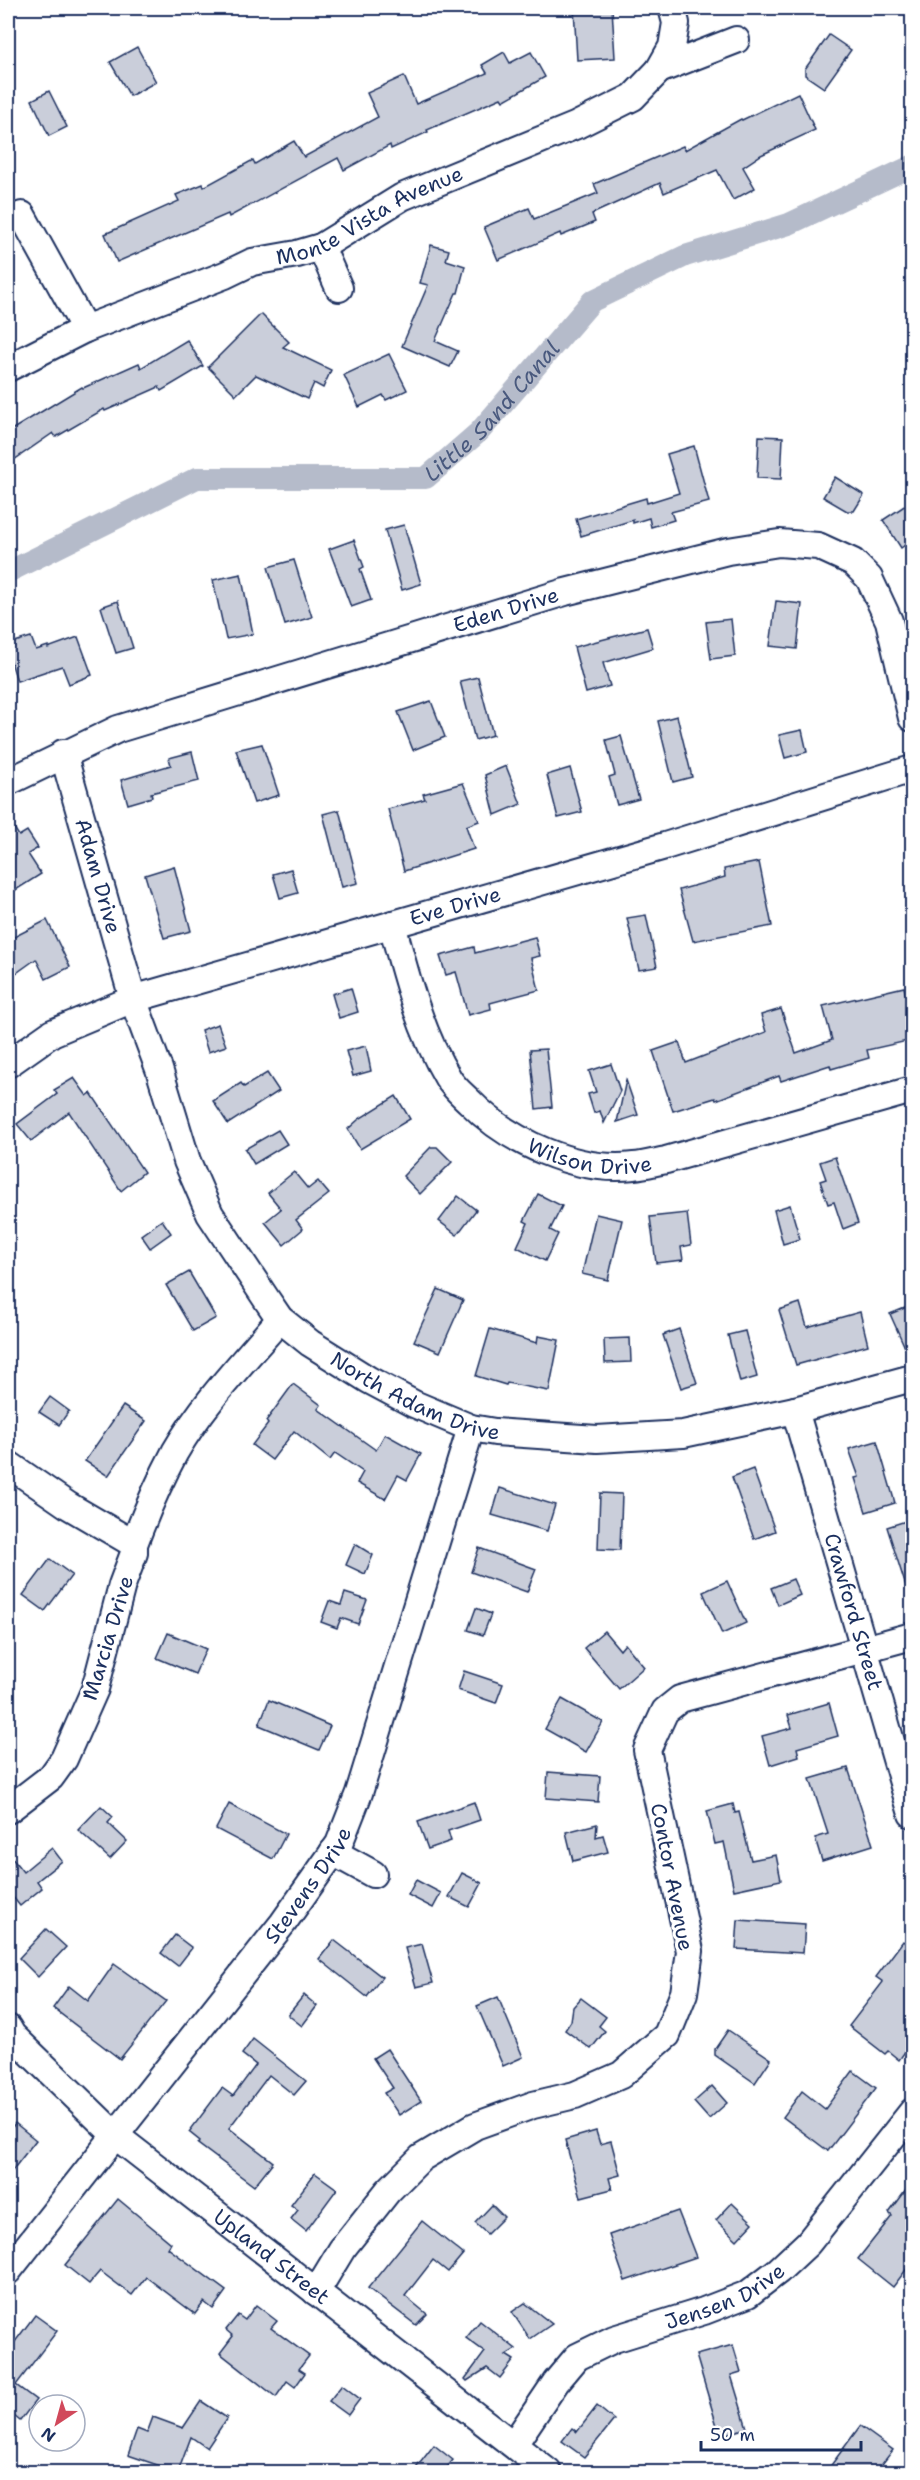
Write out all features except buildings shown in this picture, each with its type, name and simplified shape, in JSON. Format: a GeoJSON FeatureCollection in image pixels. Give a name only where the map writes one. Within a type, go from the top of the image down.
{"type":"FeatureCollection","features":[{"type":"Feature","properties":{"kind":"street","name":"Monte Vista Avenue"},"geometry":{"type":"LineString","coordinates":[[8,368],[85,329],[225,275],[252,262],[321,247],[402,197],[577,125],[633,97],[659,70],[672,47],[676,23],[672,8]]}},
{"type":"Feature","properties":{"kind":"street"},"geometry":{"type":"LineString","coordinates":[[659,70],[736,40]]}},
{"type":"Feature","properties":{"kind":"street"},"geometry":{"type":"LineString","coordinates":[[22,215],[85,329]]}},
{"type":"Feature","properties":{"kind":"street"},"geometry":{"type":"LineString","coordinates":[[321,247],[339,288]]}},
{"type":"Feature","properties":{"kind":"street","name":"Eden Drive"},"geometry":{"type":"LineString","coordinates":[[8,782],[63,753],[118,729],[565,592],[728,551],[779,543],[818,546],[853,562],[869,578],[889,621],[912,718]]}},
{"type":"Feature","properties":{"kind":"street","name":"Adam Drive"},"geometry":{"type":"LineString","coordinates":[[63,753],[133,999]]}},
{"type":"Feature","properties":{"kind":"street","name":"Eve Drive"},"geometry":{"type":"LineString","coordinates":[[8,1064],[52,1033],[133,999],[665,846],[912,770]]}},
{"type":"Feature","properties":{"kind":"street","name":"Wilson Drive"},"geometry":{"type":"LineString","coordinates":[[392,924],[405,975],[424,1030],[449,1081],[485,1118],[528,1145],[557,1157],[604,1166],[633,1166],[666,1160],[912,1090]]}},
{"type":"Feature","properties":{"kind":"street","name":"North Adam Drive"},"geometry":{"type":"LineString","coordinates":[[133,999],[159,1069],[187,1161],[210,1214],[280,1319],[310,1343],[369,1380],[414,1404],[471,1428],[495,1432],[597,1439],[683,1434],[795,1410],[912,1378]]}},
{"type":"Feature","properties":{"kind":"street","name":"Marcia Drive"},"geometry":{"type":"LineString","coordinates":[[8,1810],[51,1777],[64,1759],[95,1689],[122,1585],[134,1553],[134,1544],[149,1503],[176,1450],[215,1396],[280,1319]]}},
{"type":"Feature","properties":{"kind":"street","name":"Crawford Street"},"geometry":{"type":"LineString","coordinates":[[795,1410],[912,1814]]}},
{"type":"Feature","properties":{"kind":"street","name":"Stevens Drive"},"geometry":{"type":"LineString","coordinates":[[8,2271],[283,1923],[339,1844],[359,1793],[471,1428]]}},
{"type":"Feature","properties":{"kind":"street"},"geometry":{"type":"LineString","coordinates":[[8,1464],[69,1506],[134,1544]]}},
{"type":"Feature","properties":{"kind":"street","name":"Contor Avenue"},"geometry":{"type":"LineString","coordinates":[[316,2292],[349,2241],[388,2191],[421,2158],[476,2126],[533,2104],[575,2095],[621,2075],[667,2035],[684,1993],[690,1951],[647,1750],[665,1711],[680,1699],[912,1636]]}},
{"type":"Feature","properties":{"kind":"street"},"geometry":{"type":"LineString","coordinates":[[333,1852],[373,1874]]}},
{"type":"Feature","properties":{"kind":"street","name":"Upland Street"},"geometry":{"type":"LineString","coordinates":[[8,2028],[12,2035],[116,2136],[548,2472]]}},
{"type":"Feature","properties":{"kind":"street","name":"Jensen Drive"},"geometry":{"type":"LineString","coordinates":[[514,2444],[556,2382],[578,2357],[614,2339],[704,2311],[748,2294],[778,2271],[808,2243],[912,2112]]}},
{"type":"Feature","properties":{"kind":"waterway","name":"Little Sand Canal"},"geometry":{"type":"LineString","coordinates":[[8,572],[197,478],[426,478],[480,431],[592,301],[685,256],[789,224],[912,166]]}}]}
